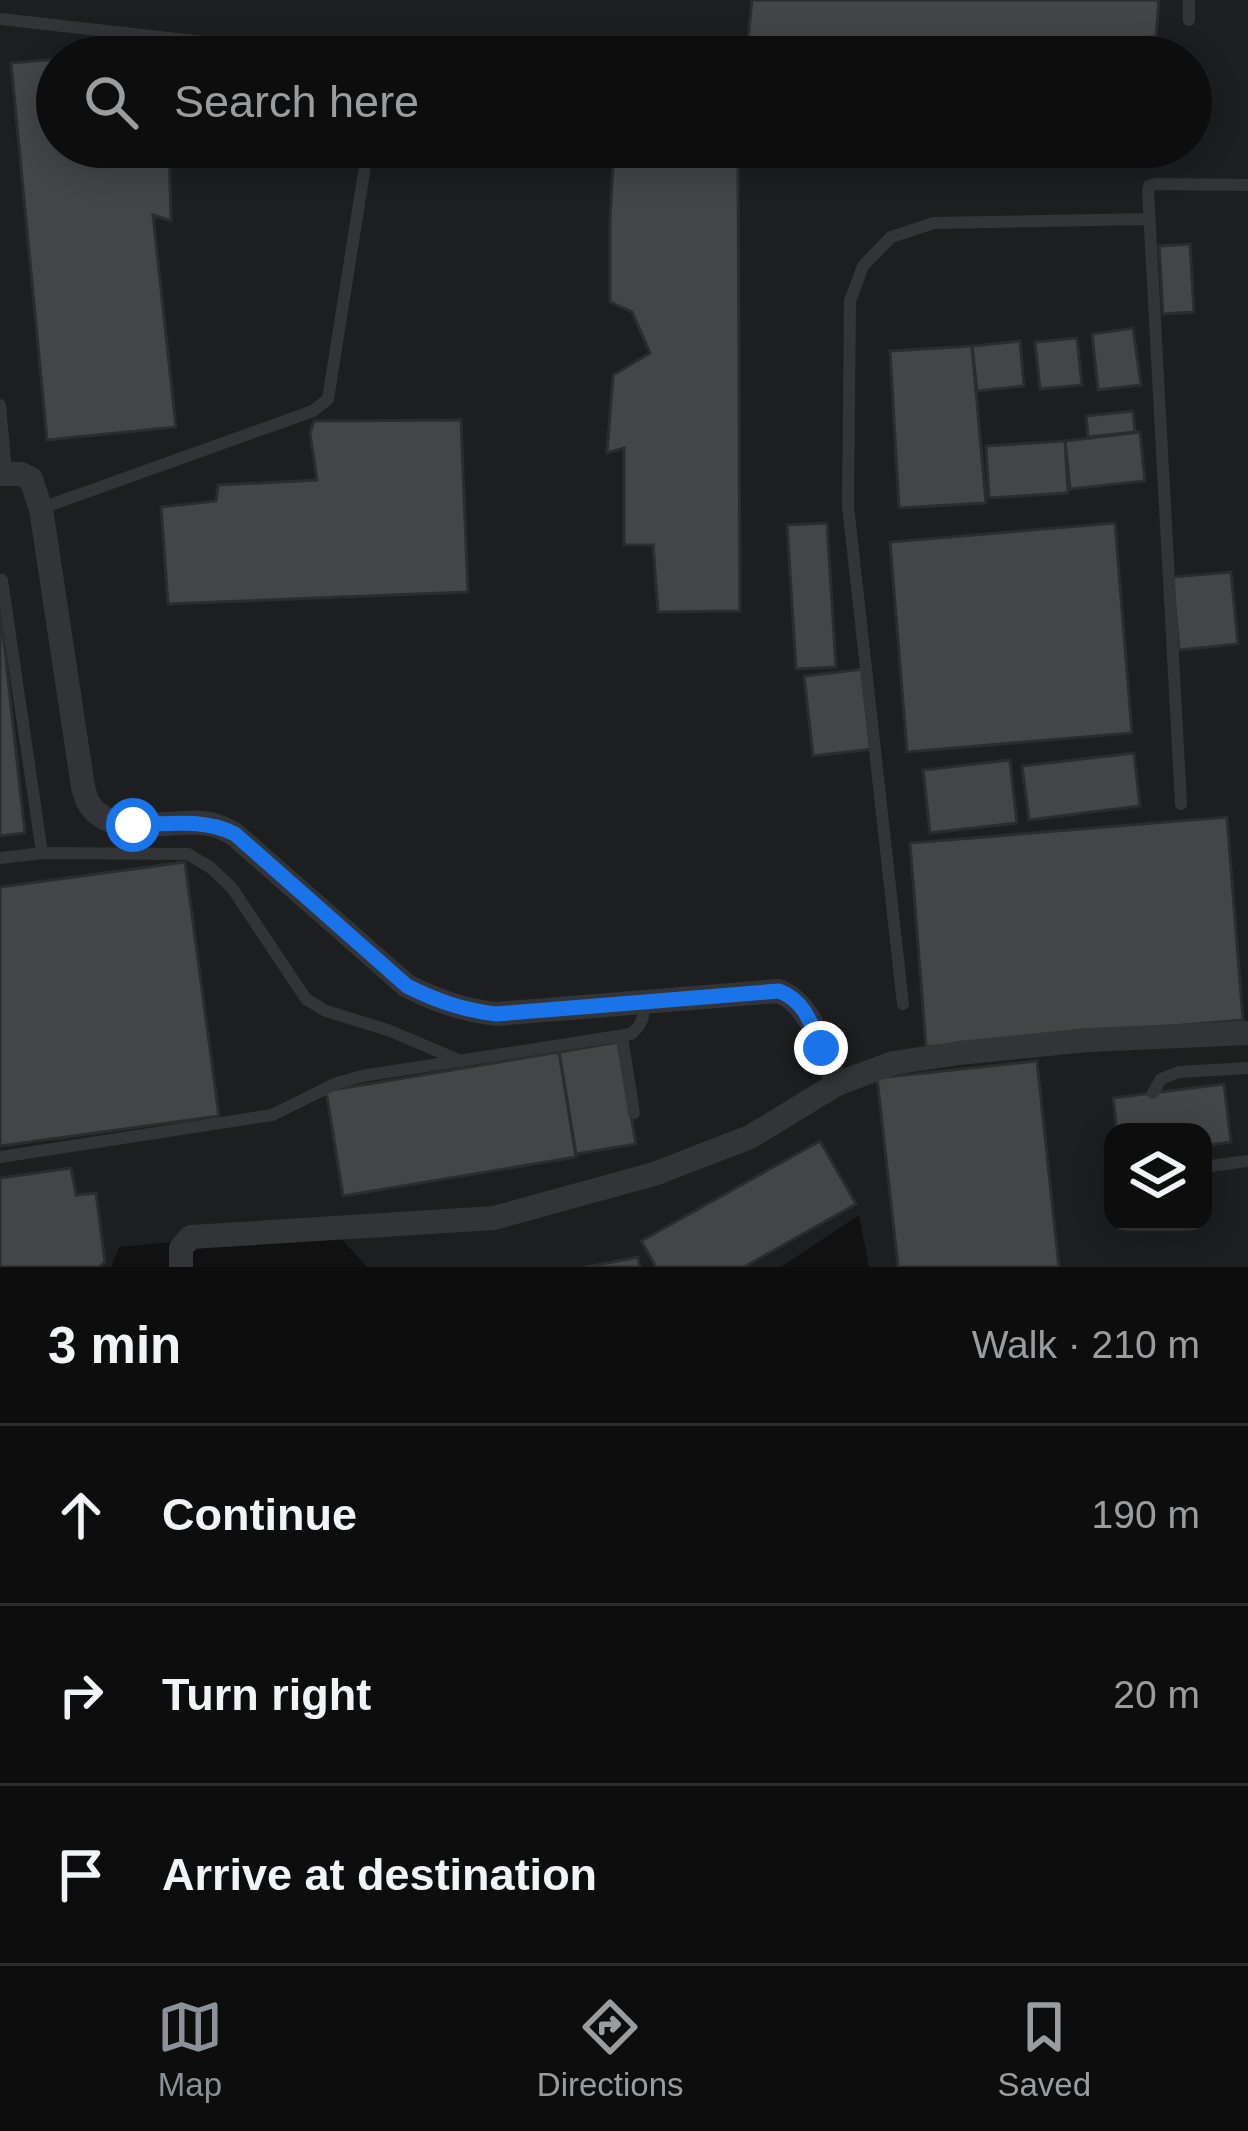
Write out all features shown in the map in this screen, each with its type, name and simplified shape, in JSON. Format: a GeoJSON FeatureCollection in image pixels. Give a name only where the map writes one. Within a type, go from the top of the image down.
{"type":"FeatureCollection","features":[{"type":"Feature","properties":{"kind":"street"},"geometry":{"type":"LineString","coordinates":[[3,473],[31,479],[41,508],[83,787],[91,808],[112,822],[201,823],[235,834],[407,986],[466,1010],[496,1014],[779,991],[794,997],[806,1012],[837,1084]]}},
{"type":"Feature","properties":{"kind":"street"},"geometry":{"type":"LineString","coordinates":[[181,1267],[181,1248],[190,1238],[494,1218],[654,1174],[750,1137],[837,1084],[893,1063],[1088,1040],[1248,1033]]}},
{"type":"Feature","properties":{"kind":"lane"},"geometry":{"type":"LineString","coordinates":[[1189,0],[1189,20]]}},
{"type":"Feature","properties":{"kind":"lane"},"geometry":{"type":"LineString","coordinates":[[0,19],[151,36]]}},
{"type":"Feature","properties":{"kind":"lane"},"geometry":{"type":"LineString","coordinates":[[41,508],[313,411],[328,399],[365,168]]}},
{"type":"Feature","properties":{"kind":"lane"},"geometry":{"type":"LineString","coordinates":[[1180,804],[1149,186],[1248,185]]}},
{"type":"Feature","properties":{"kind":"lane"},"geometry":{"type":"LineString","coordinates":[[903,1004],[848,506],[850,302],[862,266],[891,237],[934,224],[1149,219]]}},
{"type":"Feature","properties":{"kind":"lane"},"geometry":{"type":"LineString","coordinates":[[0,405],[3,473]]}},
{"type":"Feature","properties":{"kind":"lane"},"geometry":{"type":"LineString","coordinates":[[2,580],[42,853]]}},
{"type":"Feature","properties":{"kind":"lane"},"geometry":{"type":"LineString","coordinates":[[0,858],[42,853],[188,854],[232,888],[306,999],[326,1011],[388,1030],[461,1061]]}},
{"type":"Feature","properties":{"kind":"lane"},"geometry":{"type":"LineString","coordinates":[[0,1157],[272,1115],[337,1082],[631,1034],[645,1014],[643,1001]]}},
{"type":"Feature","properties":{"kind":"lane"},"geometry":{"type":"LineString","coordinates":[[622,1036],[634,1113]]}},
{"type":"Feature","properties":{"kind":"lane"},"geometry":{"type":"LineString","coordinates":[[1153,1093],[1161,1078],[1179,1072],[1248,1068]]}},
{"type":"Feature","properties":{"kind":"lane"},"geometry":{"type":"LineString","coordinates":[[1212,1166],[1248,1162]]}},
{"type":"Feature","properties":{"kind":"shaded area"},"geometry":{"type":"Polygon","coordinates":[[[0,0],[1248,0],[1248,1267],[869,1267],[859,1215],[781,1267],[367,1267],[335,1232],[268,1233],[119,1247],[111,1267],[0,1267],[0,0]]]}},
{"type":"Feature","properties":{"kind":"building"},"geometry":{"type":"Polygon","coordinates":[[[752,0],[1159,0],[1156,36],[748,36],[752,0]]]}},
{"type":"Feature","properties":{"kind":"building"},"geometry":{"type":"Polygon","coordinates":[[[36,61],[36,168],[170,168],[171,221],[153,215],[176,427],[47,440],[11,63],[36,61]]]}},
{"type":"Feature","properties":{"kind":"building"},"geometry":{"type":"Polygon","coordinates":[[[613,168],[738,168],[740,611],[658,612],[653,545],[624,545],[624,448],[607,453],[613,375],[650,353],[632,312],[610,302],[613,168]]]}},
{"type":"Feature","properties":{"kind":"building"},"geometry":{"type":"Polygon","coordinates":[[[1190,244],[1194,312],[1163,314],[1159,246],[1190,244]]]}},
{"type":"Feature","properties":{"kind":"building"},"geometry":{"type":"Polygon","coordinates":[[[1133,328],[1141,385],[1098,390],[1092,334],[1133,328]]]}},
{"type":"Feature","properties":{"kind":"building"},"geometry":{"type":"Polygon","coordinates":[[[1077,338],[1082,385],[1040,389],[1035,342],[1077,338]]]}},
{"type":"Feature","properties":{"kind":"building"},"geometry":{"type":"Polygon","coordinates":[[[1020,341],[1024,386],[977,391],[972,346],[1020,341]]]}},
{"type":"Feature","properties":{"kind":"building"},"geometry":{"type":"Polygon","coordinates":[[[972,346],[986,503],[899,508],[890,351],[972,346]]]}},
{"type":"Feature","properties":{"kind":"building"},"geometry":{"type":"Polygon","coordinates":[[[1133,411],[1135,432],[1088,437],[1086,416],[1133,411]]]}},
{"type":"Feature","properties":{"kind":"building"},"geometry":{"type":"Polygon","coordinates":[[[461,420],[468,592],[168,604],[161,507],[216,501],[218,485],[317,480],[310,433],[314,421],[461,420]]]}},
{"type":"Feature","properties":{"kind":"building"},"geometry":{"type":"Polygon","coordinates":[[[1140,432],[1145,481],[1070,489],[1065,441],[1140,432]]]}},
{"type":"Feature","properties":{"kind":"building"},"geometry":{"type":"Polygon","coordinates":[[[1065,441],[1068,493],[989,498],[986,446],[1065,441]]]}},
{"type":"Feature","properties":{"kind":"building"},"geometry":{"type":"Polygon","coordinates":[[[827,523],[836,667],[796,669],[787,525],[827,523]]]}},
{"type":"Feature","properties":{"kind":"building"},"geometry":{"type":"Polygon","coordinates":[[[1115,523],[1132,733],[907,752],[890,542],[1115,523]]]}},
{"type":"Feature","properties":{"kind":"building"},"geometry":{"type":"Polygon","coordinates":[[[1231,572],[1238,644],[1179,650],[1172,577],[1231,572]]]}},
{"type":"Feature","properties":{"kind":"building"},"geometry":{"type":"Polygon","coordinates":[[[0,615],[25,833],[0,836],[0,615]]]}},
{"type":"Feature","properties":{"kind":"building"},"geometry":{"type":"Polygon","coordinates":[[[864,669],[873,749],[813,756],[804,676],[864,669]]]}},
{"type":"Feature","properties":{"kind":"building"},"geometry":{"type":"Polygon","coordinates":[[[1134,753],[1140,806],[1029,820],[1022,766],[1134,753]]]}},
{"type":"Feature","properties":{"kind":"building"},"geometry":{"type":"Polygon","coordinates":[[[1010,760],[1017,823],[930,833],[923,770],[1010,760]]]}},
{"type":"Feature","properties":{"kind":"building"},"geometry":{"type":"Polygon","coordinates":[[[1227,817],[1243,1020],[926,1047],[910,843],[1227,817]]]}},
{"type":"Feature","properties":{"kind":"building"},"geometry":{"type":"Polygon","coordinates":[[[185,862],[219,1116],[0,1146],[0,887],[185,862]]]}},
{"type":"Feature","properties":{"kind":"building"},"geometry":{"type":"Polygon","coordinates":[[[618,1042],[636,1144],[576,1154],[559,1052],[618,1042]]]}},
{"type":"Feature","properties":{"kind":"building"},"geometry":{"type":"Polygon","coordinates":[[[559,1052],[576,1157],[343,1196],[326,1091],[559,1052]]]}},
{"type":"Feature","properties":{"kind":"building"},"geometry":{"type":"Polygon","coordinates":[[[1037,1061],[1059,1267],[898,1267],[877,1078],[1037,1061]]]}},
{"type":"Feature","properties":{"kind":"building"},"geometry":{"type":"Polygon","coordinates":[[[1224,1084],[1231,1142],[1212,1145],[1212,1123],[1116,1123],[1113,1098],[1224,1084]]]}},
{"type":"Feature","properties":{"kind":"building"},"geometry":{"type":"Polygon","coordinates":[[[820,1141],[856,1204],[744,1267],[656,1267],[641,1241],[820,1141]]]}},
{"type":"Feature","properties":{"kind":"building"},"geometry":{"type":"Polygon","coordinates":[[[71,1168],[76,1195],[96,1193],[105,1262],[99,1267],[0,1267],[0,1178],[71,1168]]]}},
{"type":"Feature","properties":{"kind":"building"},"geometry":{"type":"Polygon","coordinates":[[[638,1257],[640,1267],[586,1267],[638,1257]]]}},
{"type":"Feature","properties":{"kind":"route"},"geometry":{"type":"LineString","coordinates":[[133,825],[201,823],[235,834],[407,986],[435,1000],[496,1014],[779,991],[794,997],[806,1012],[821,1048]]}}]}
